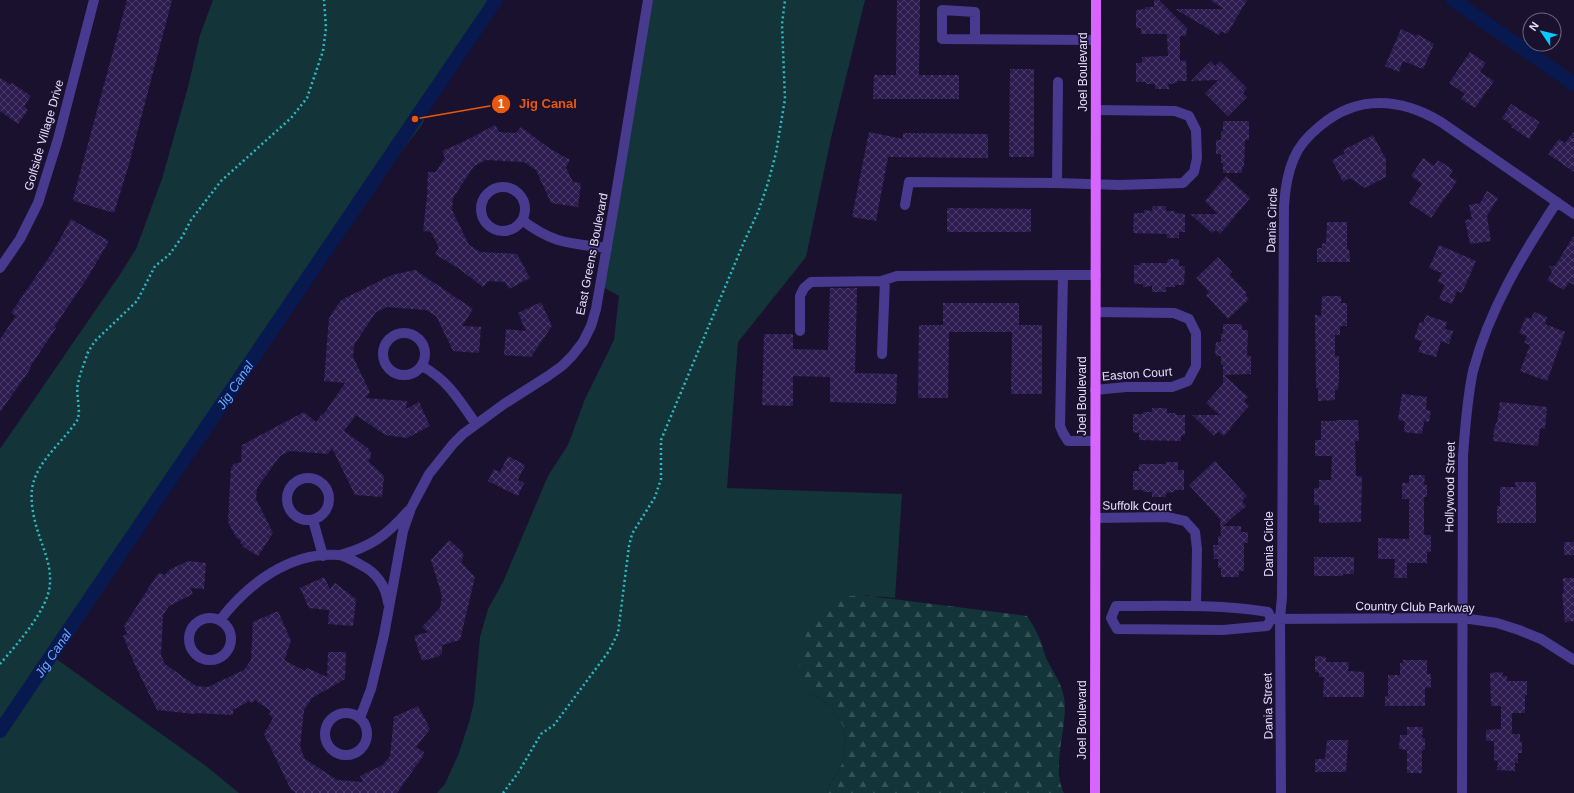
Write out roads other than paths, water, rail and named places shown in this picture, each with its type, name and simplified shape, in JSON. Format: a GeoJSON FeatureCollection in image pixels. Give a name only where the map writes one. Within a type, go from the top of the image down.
{"type":"FeatureCollection","features":[{"type":"Feature","properties":{"kind":"main road","name":"Joel Boulevard"},"geometry":{"type":"LineString","coordinates":[[1095,793],[1096,0]]}},
{"type":"Feature","properties":{"kind":"street","name":"Golfside Village Drive"},"geometry":{"type":"LineString","coordinates":[[0,268],[20,239],[38,203],[58,139],[94,0]]}},
{"type":"Feature","properties":{"kind":"street","name":"East Greens Boulevard"},"geometry":{"type":"LineString","coordinates":[[388,613],[403,530],[411,508],[429,474],[452,444],[476,424],[548,376],[572,356],[583,342],[591,326],[596,309],[607,248],[648,0]]}},
{"type":"Feature","properties":{"kind":"street"},"geometry":{"type":"LineString","coordinates":[[975,39],[1096,40]]}},
{"type":"Feature","properties":{"kind":"street"},"geometry":{"type":"LineString","coordinates":[[1057,183],[1058,82]]}},
{"type":"Feature","properties":{"kind":"street","name":"Dania Circle"},"geometry":{"type":"LineString","coordinates":[[1276,619],[1282,589],[1284,206],[1289,171],[1294,157],[1301,145],[1311,133],[1328,119],[1348,109],[1377,103],[1392,103],[1409,106],[1426,113],[1441,122],[1574,214]]}},
{"type":"Feature","properties":{"kind":"street"},"geometry":{"type":"LineString","coordinates":[[904,205],[909,182],[1057,183],[1119,186],[1183,183],[1194,172],[1197,158],[1196,130],[1189,116],[1175,111],[1096,110]]}},
{"type":"Feature","properties":{"kind":"street"},"geometry":{"type":"LineString","coordinates":[[500,187],[513,190],[519,194],[525,206],[522,220],[511,229],[504,231],[490,226],[484,220],[482,214],[481,206],[483,199],[493,189],[500,187]]}},
{"type":"Feature","properties":{"kind":"street","name":"Hollywood Street"},"geometry":{"type":"LineString","coordinates":[[1462,793],[1462,456],[1465,422],[1473,371],[1501,296],[1519,262],[1557,202]]}},
{"type":"Feature","properties":{"kind":"street"},"geometry":{"type":"LineString","coordinates":[[522,220],[536,231],[559,242],[607,248]]}},
{"type":"Feature","properties":{"kind":"street"},"geometry":{"type":"LineString","coordinates":[[1063,275],[1060,426],[1068,441],[1095,440]]}},
{"type":"Feature","properties":{"kind":"street"},"geometry":{"type":"LineString","coordinates":[[800,331],[800,296],[804,288],[811,282],[881,281],[897,276],[1096,275]]}},
{"type":"Feature","properties":{"kind":"street"},"geometry":{"type":"LineString","coordinates":[[882,354],[885,280]]}},
{"type":"Feature","properties":{"kind":"street","name":"Easton Court"},"geometry":{"type":"LineString","coordinates":[[1095,390],[1172,387],[1188,381],[1196,366],[1196,333],[1189,319],[1174,313],[1096,312]]}},
{"type":"Feature","properties":{"kind":"street"},"geometry":{"type":"LineString","coordinates":[[402,333],[415,336],[420,340],[425,353],[422,366],[417,371],[404,376],[390,370],[383,358],[383,351],[386,344],[395,335],[402,333]]}},
{"type":"Feature","properties":{"kind":"street"},"geometry":{"type":"LineString","coordinates":[[422,366],[436,373],[447,383],[476,424]]}},
{"type":"Feature","properties":{"kind":"street"},"geometry":{"type":"LineString","coordinates":[[304,478],[318,480],[328,491],[329,505],[320,517],[313,520],[306,521],[294,515],[287,504],[287,497],[292,485],[298,480],[304,478]]}},
{"type":"Feature","properties":{"kind":"street","name":"East Greens Boulevard"},"geometry":{"type":"LineString","coordinates":[[340,556],[358,551],[370,545],[393,528],[411,508]]}},
{"type":"Feature","properties":{"kind":"street","name":"Suffolk Court"},"geometry":{"type":"LineString","coordinates":[[1095,518],[1167,517],[1185,521],[1195,532],[1196,606]]}},
{"type":"Feature","properties":{"kind":"street"},"geometry":{"type":"LineString","coordinates":[[313,520],[323,556]]}},
{"type":"Feature","properties":{"kind":"street"},"geometry":{"type":"LineString","coordinates":[[220,620],[238,598],[260,579],[273,571],[302,559],[323,556],[340,556],[365,567],[374,574],[386,590],[388,613],[371,689],[360,718]]}},
{"type":"Feature","properties":{"kind":"street"},"geometry":{"type":"LineString","coordinates":[[1095,617],[1111,618],[1116,606],[1196,606],[1244,608],[1268,612],[1276,619]]}},
{"type":"Feature","properties":{"kind":"street"},"geometry":{"type":"LineString","coordinates":[[214,617],[220,620],[230,630],[232,637],[228,651],[223,656],[209,661],[196,656],[189,644],[188,636],[194,624],[200,620],[214,617]]}},
{"type":"Feature","properties":{"kind":"street","name":"Country Club Parkway"},"geometry":{"type":"LineString","coordinates":[[1111,618],[1117,629],[1223,630],[1267,626],[1276,619],[1462,618],[1497,623],[1520,630],[1541,639],[1574,660]]}},
{"type":"Feature","properties":{"kind":"street","name":"Dania Street"},"geometry":{"type":"LineString","coordinates":[[1276,619],[1281,793]]}},
{"type":"Feature","properties":{"kind":"street"},"geometry":{"type":"LineString","coordinates":[[347,713],[354,714],[360,718],[367,730],[365,744],[361,749],[355,753],[341,755],[330,748],[326,742],[325,735],[329,722],[334,717],[347,713]]}},
{"type":"Feature","properties":{"kind":"waterway","name":"Jig Canal"},"geometry":{"type":"LineString","coordinates":[[0,731],[496,0]]}},
{"type":"Feature","properties":{"kind":"waterway"},"geometry":{"type":"LineString","coordinates":[[1453,0],[1574,84]]}},
{"type":"Feature","properties":{"kind":"place","name":"Jig Canal"},"geometry":{"type":"Point","coordinates":[415,119]}}]}
